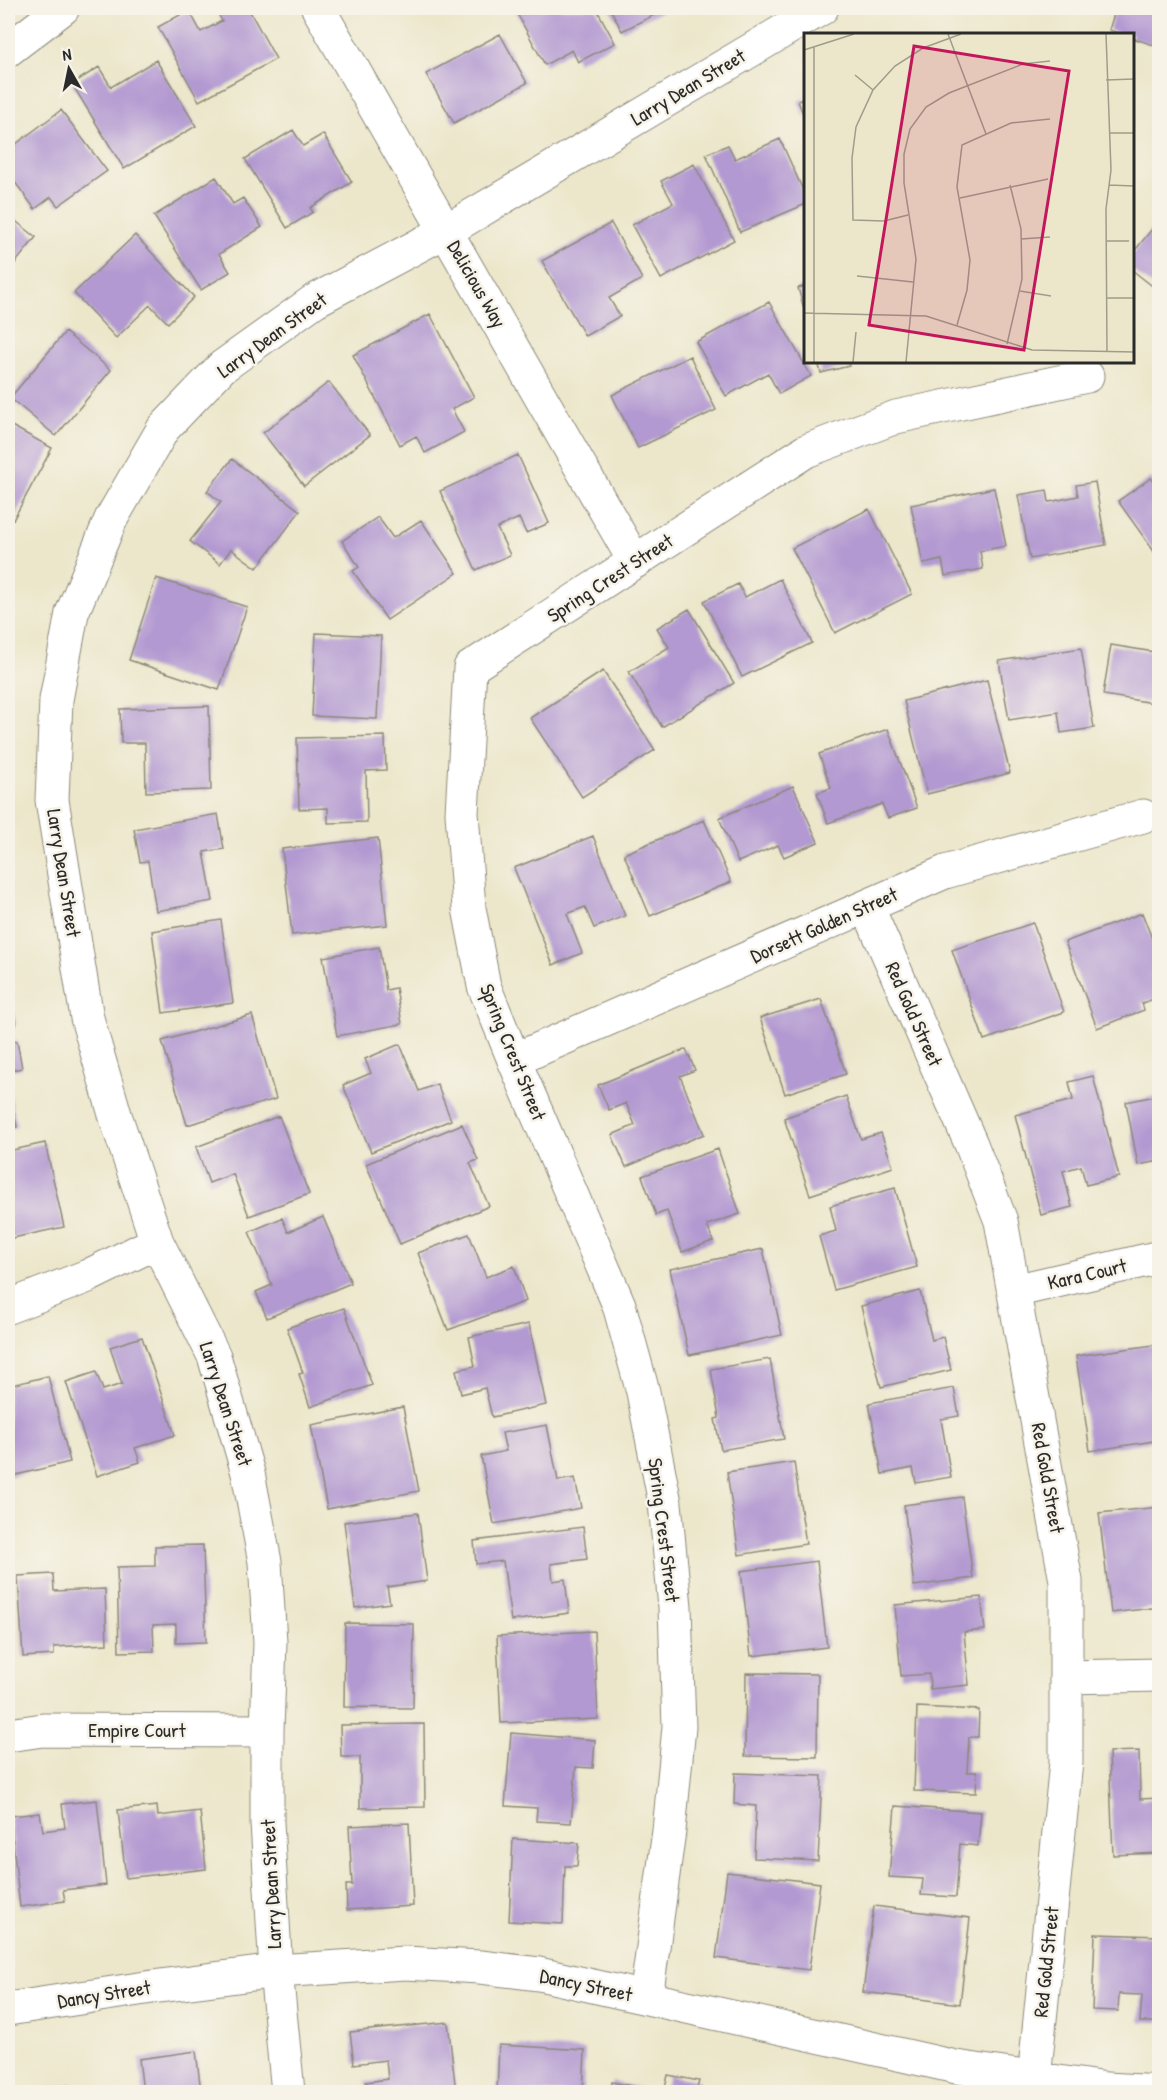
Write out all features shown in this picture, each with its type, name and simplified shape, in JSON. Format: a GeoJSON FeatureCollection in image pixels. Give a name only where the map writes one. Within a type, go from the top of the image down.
{"type":"FeatureCollection","features":[{"type":"Feature","properties":{"kind":"street"},"geometry":{"type":"LineString","coordinates":[[8,50],[63,8]]}},
{"type":"Feature","properties":{"kind":"street","name":"Delicious Way"},"geometry":{"type":"LineString","coordinates":[[318,8],[635,562]]}},
{"type":"Feature","properties":{"kind":"street","name":"Larry Dean Street"},"geometry":{"type":"LineString","coordinates":[[288,2092],[276,1971],[267,1823],[270,1641],[265,1562],[248,1473],[214,1356],[158,1242],[116,1119],[87,1018],[52,800],[56,700],[72,613],[111,519],[163,429],[222,367],[314,301],[446,231],[822,8]]}},
{"type":"Feature","properties":{"kind":"street","name":"Spring Crest Street"},"geometry":{"type":"LineString","coordinates":[[646,1998],[669,1831],[679,1727],[675,1606],[665,1503],[643,1392],[619,1305],[484,986],[469,908],[462,813],[470,668],[806,451],[896,417],[1087,376]]}},
{"type":"Feature","properties":{"kind":"street","name":"Dorsett Golden Street"},"geometry":{"type":"LineString","coordinates":[[514,1060],[945,872],[1143,816]]}},
{"type":"Feature","properties":{"kind":"street","name":"Red Gold Street"},"geometry":{"type":"LineString","coordinates":[[867,906],[971,1144],[1001,1221],[1066,1581],[1066,1762],[1034,2079]]}},
{"type":"Feature","properties":{"kind":"street"},"geometry":{"type":"LineString","coordinates":[[8,1307],[88,1276],[158,1242]]}},
{"type":"Feature","properties":{"kind":"street","name":"Kara Court"},"geometry":{"type":"LineString","coordinates":[[1014,1291],[1160,1257]]}},
{"type":"Feature","properties":{"kind":"street"},"geometry":{"type":"LineString","coordinates":[[1066,1677],[1160,1675]]}},
{"type":"Feature","properties":{"kind":"street","name":"Empire Court"},"geometry":{"type":"LineString","coordinates":[[8,1735],[43,1730],[267,1731]]}},
{"type":"Feature","properties":{"kind":"street","name":"Dancy Street"},"geometry":{"type":"LineString","coordinates":[[8,2009],[276,1971],[405,1963],[480,1967],[538,1974],[956,2067],[1106,2089],[1160,2092]]}},
{"type":"Feature","properties":{"kind":"building"},"geometry":{"type":"Polygon","coordinates":[[[215,8],[248,8],[276,59],[199,101],[158,27],[189,10],[201,32],[222,21],[215,8]]]}},
{"type":"Feature","properties":{"kind":"building"},"geometry":{"type":"Polygon","coordinates":[[[514,8],[596,8],[615,43],[578,62],[572,50],[545,65],[514,8]]]}},
{"type":"Feature","properties":{"kind":"building"},"geometry":{"type":"Polygon","coordinates":[[[610,8],[668,8],[622,31],[610,8]]]}},
{"type":"Feature","properties":{"kind":"building"},"geometry":{"type":"Polygon","coordinates":[[[1116,8],[1160,8],[1160,47],[1134,39],[1134,33],[1119,33],[1109,30],[1116,8]]]}},
{"type":"Feature","properties":{"kind":"building"},"geometry":{"type":"Polygon","coordinates":[[[500,34],[527,83],[454,123],[426,74],[500,34]]]}},
{"type":"Feature","properties":{"kind":"building"},"geometry":{"type":"Polygon","coordinates":[[[156,60],[196,126],[124,169],[72,84],[99,67],[111,87],[156,60]]]}},
{"type":"Feature","properties":{"kind":"building"},"geometry":{"type":"Polygon","coordinates":[[[804,98],[804,116],[798,101],[804,98]]]}},
{"type":"Feature","properties":{"kind":"building"},"geometry":{"type":"Polygon","coordinates":[[[61,110],[107,171],[58,206],[51,197],[35,209],[8,173],[8,150],[61,110]]]}},
{"type":"Feature","properties":{"kind":"building"},"geometry":{"type":"Polygon","coordinates":[[[293,130],[303,146],[323,134],[352,182],[310,208],[313,212],[287,228],[245,159],[293,130]]]}},
{"type":"Feature","properties":{"kind":"building"},"geometry":{"type":"Polygon","coordinates":[[[780,139],[804,193],[804,205],[740,232],[706,154],[728,145],[735,159],[780,139]]]}},
{"type":"Feature","properties":{"kind":"building"},"geometry":{"type":"Polygon","coordinates":[[[694,164],[734,240],[661,279],[632,225],[673,203],[661,181],[694,164]]]}},
{"type":"Feature","properties":{"kind":"building"},"geometry":{"type":"Polygon","coordinates":[[[216,177],[233,204],[243,198],[262,227],[219,254],[230,272],[201,290],[154,216],[216,177]]]}},
{"type":"Feature","properties":{"kind":"building"},"geometry":{"type":"Polygon","coordinates":[[[8,215],[36,237],[8,272],[8,215]]]}},
{"type":"Feature","properties":{"kind":"building"},"geometry":{"type":"Polygon","coordinates":[[[611,223],[642,279],[609,298],[620,316],[585,336],[542,261],[611,223]]]}},
{"type":"Feature","properties":{"kind":"building"},"geometry":{"type":"Polygon","coordinates":[[[1152,229],[1160,235],[1160,292],[1134,272],[1134,252],[1152,229]]]}},
{"type":"Feature","properties":{"kind":"building"},"geometry":{"type":"Polygon","coordinates":[[[135,235],[194,297],[168,323],[150,305],[116,338],[74,293],[135,235]]]}},
{"type":"Feature","properties":{"kind":"building"},"geometry":{"type":"Polygon","coordinates":[[[804,286],[804,309],[798,288],[804,286]]]}},
{"type":"Feature","properties":{"kind":"building"},"geometry":{"type":"Polygon","coordinates":[[[769,302],[811,376],[779,394],[768,373],[726,396],[696,342],[769,302]]]}},
{"type":"Feature","properties":{"kind":"building"},"geometry":{"type":"Polygon","coordinates":[[[430,314],[474,397],[452,409],[464,432],[425,453],[416,436],[400,445],[353,355],[430,314]]]}},
{"type":"Feature","properties":{"kind":"building"},"geometry":{"type":"Polygon","coordinates":[[[65,332],[111,370],[56,436],[10,398],[65,332]]]}},
{"type":"Feature","properties":{"kind":"building"},"geometry":{"type":"Polygon","coordinates":[[[690,356],[716,410],[638,448],[612,395],[690,356]]]}},
{"type":"Feature","properties":{"kind":"building"},"geometry":{"type":"Polygon","coordinates":[[[818,363],[848,363],[849,366],[821,373],[818,363]]]}},
{"type":"Feature","properties":{"kind":"building"},"geometry":{"type":"Polygon","coordinates":[[[329,382],[370,435],[304,486],[263,433],[329,382]]]}},
{"type":"Feature","properties":{"kind":"building"},"geometry":{"type":"Polygon","coordinates":[[[8,424],[52,448],[13,520],[8,518],[8,424]]]}},
{"type":"Feature","properties":{"kind":"building"},"geometry":{"type":"Polygon","coordinates":[[[518,455],[549,523],[526,533],[519,518],[497,528],[510,555],[476,570],[440,491],[518,455]]]}},
{"type":"Feature","properties":{"kind":"building"},"geometry":{"type":"Polygon","coordinates":[[[232,459],[300,511],[257,568],[231,549],[220,564],[190,541],[221,502],[207,491],[232,459]]]}},
{"type":"Feature","properties":{"kind":"building"},"geometry":{"type":"Polygon","coordinates":[[[1151,478],[1160,489],[1160,560],[1118,501],[1151,478]]]}},
{"type":"Feature","properties":{"kind":"building"},"geometry":{"type":"Polygon","coordinates":[[[1095,482],[1106,545],[1030,559],[1018,495],[1047,490],[1049,502],[1078,496],[1076,485],[1095,482]]]}},
{"type":"Feature","properties":{"kind":"building"},"geometry":{"type":"Polygon","coordinates":[[[994,488],[1006,546],[980,551],[983,569],[945,576],[942,560],[923,564],[911,505],[994,488]]]}},
{"type":"Feature","properties":{"kind":"building"},"geometry":{"type":"Polygon","coordinates":[[[869,509],[912,594],[835,633],[792,548],[869,509]]]}},
{"type":"Feature","properties":{"kind":"building"},"geometry":{"type":"Polygon","coordinates":[[[378,517],[393,538],[421,520],[457,573],[387,620],[353,571],[359,567],[342,541],[378,517]]]}},
{"type":"Feature","properties":{"kind":"building"},"geometry":{"type":"Polygon","coordinates":[[[156,578],[247,607],[219,690],[129,660],[156,578]]]}},
{"type":"Feature","properties":{"kind":"building"},"geometry":{"type":"Polygon","coordinates":[[[780,579],[812,643],[742,677],[704,601],[738,584],[745,597],[780,579]]]}},
{"type":"Feature","properties":{"kind":"building"},"geometry":{"type":"Polygon","coordinates":[[[689,609],[734,683],[662,727],[629,672],[669,647],[657,628],[689,609]]]}},
{"type":"Feature","properties":{"kind":"building"},"geometry":{"type":"Polygon","coordinates":[[[316,633],[381,636],[377,719],[312,716],[316,633]]]}},
{"type":"Feature","properties":{"kind":"building"},"geometry":{"type":"Polygon","coordinates":[[[1111,645],[1160,653],[1160,704],[1103,695],[1111,645]]]}},
{"type":"Feature","properties":{"kind":"building"},"geometry":{"type":"Polygon","coordinates":[[[1081,648],[1094,728],[1061,733],[1058,712],[1009,720],[999,661],[1081,648]]]}},
{"type":"Feature","properties":{"kind":"building"},"geometry":{"type":"Polygon","coordinates":[[[603,671],[655,750],[582,797],[530,718],[603,671]]]}},
{"type":"Feature","properties":{"kind":"building"},"geometry":{"type":"Polygon","coordinates":[[[987,680],[1010,773],[927,794],[904,701],[987,680]]]}},
{"type":"Feature","properties":{"kind":"building"},"geometry":{"type":"Polygon","coordinates":[[[209,706],[211,790],[146,792],[145,743],[121,743],[120,709],[209,706]]]}},
{"type":"Feature","properties":{"kind":"building"},"geometry":{"type":"Polygon","coordinates":[[[888,729],[917,808],[888,818],[882,804],[828,823],[817,793],[831,788],[819,754],[888,729]]]}},
{"type":"Feature","properties":{"kind":"building"},"geometry":{"type":"Polygon","coordinates":[[[385,736],[386,770],[366,771],[367,822],[328,823],[328,808],[299,809],[297,738],[385,736]]]}},
{"type":"Feature","properties":{"kind":"building"},"geometry":{"type":"Polygon","coordinates":[[[793,786],[818,842],[784,857],[778,845],[738,862],[719,818],[793,786]]]}},
{"type":"Feature","properties":{"kind":"building"},"geometry":{"type":"Polygon","coordinates":[[[218,814],[224,849],[204,852],[213,901],[156,911],[148,861],[140,862],[134,829],[218,814]]]}},
{"type":"Feature","properties":{"kind":"building"},"geometry":{"type":"Polygon","coordinates":[[[704,820],[731,882],[650,916],[624,854],[704,820]]]}},
{"type":"Feature","properties":{"kind":"building"},"geometry":{"type":"Polygon","coordinates":[[[593,836],[625,916],[594,928],[585,907],[567,914],[582,953],[553,965],[514,868],[593,836]]]}},
{"type":"Feature","properties":{"kind":"building"},"geometry":{"type":"Polygon","coordinates":[[[378,838],[387,925],[292,935],[282,849],[378,838]]]}},
{"type":"Feature","properties":{"kind":"building"},"geometry":{"type":"Polygon","coordinates":[[[1142,913],[1160,959],[1160,997],[1142,1003],[1144,1010],[1097,1028],[1065,942],[1142,913]]]}},
{"type":"Feature","properties":{"kind":"building"},"geometry":{"type":"Polygon","coordinates":[[[221,920],[233,1003],[163,1013],[152,931],[221,920]]]}},
{"type":"Feature","properties":{"kind":"building"},"geometry":{"type":"Polygon","coordinates":[[[1033,923],[1064,1012],[984,1040],[952,950],[1033,923]]]}},
{"type":"Feature","properties":{"kind":"building"},"geometry":{"type":"Polygon","coordinates":[[[379,947],[386,990],[396,988],[402,1024],[337,1036],[323,957],[379,947]]]}},
{"type":"Feature","properties":{"kind":"building"},"geometry":{"type":"Polygon","coordinates":[[[8,987],[16,1025],[8,1027],[8,987]]]}},
{"type":"Feature","properties":{"kind":"building"},"geometry":{"type":"Polygon","coordinates":[[[821,999],[846,1074],[785,1094],[760,1018],[821,999]]]}},
{"type":"Feature","properties":{"kind":"building"},"geometry":{"type":"Polygon","coordinates":[[[252,1015],[276,1099],[187,1125],[162,1041],[252,1015]]]}},
{"type":"Feature","properties":{"kind":"building"},"geometry":{"type":"Polygon","coordinates":[[[17,1041],[22,1068],[8,1071],[8,1043],[17,1041]]]}},
{"type":"Feature","properties":{"kind":"building"},"geometry":{"type":"Polygon","coordinates":[[[400,1044],[419,1091],[437,1084],[451,1120],[371,1152],[343,1085],[371,1073],[365,1059],[400,1044]]]}},
{"type":"Feature","properties":{"kind":"building"},"geometry":{"type":"Polygon","coordinates":[[[686,1049],[695,1070],[680,1076],[704,1134],[626,1167],[612,1135],[635,1125],[626,1103],[609,1110],[598,1085],[686,1049]]]}},
{"type":"Feature","properties":{"kind":"building"},"geometry":{"type":"Polygon","coordinates":[[[1093,1076],[1119,1177],[1086,1185],[1081,1166],[1063,1171],[1072,1207],[1041,1215],[1015,1115],[1073,1100],[1069,1082],[1093,1076]]]}},
{"type":"Feature","properties":{"kind":"building"},"geometry":{"type":"Polygon","coordinates":[[[8,1085],[17,1127],[8,1129],[8,1085]]]}},
{"type":"Feature","properties":{"kind":"building"},"geometry":{"type":"Polygon","coordinates":[[[1160,1095],[1160,1161],[1138,1165],[1126,1102],[1160,1095]]]}},
{"type":"Feature","properties":{"kind":"building"},"geometry":{"type":"Polygon","coordinates":[[[846,1096],[861,1139],[881,1133],[893,1167],[810,1195],[784,1118],[846,1096]]]}},
{"type":"Feature","properties":{"kind":"building"},"geometry":{"type":"Polygon","coordinates":[[[279,1116],[309,1194],[249,1216],[233,1174],[209,1183],[196,1147],[279,1116]]]}},
{"type":"Feature","properties":{"kind":"building"},"geometry":{"type":"Polygon","coordinates":[[[462,1124],[478,1160],[470,1163],[489,1206],[400,1244],[366,1164],[462,1124]]]}},
{"type":"Feature","properties":{"kind":"building"},"geometry":{"type":"Polygon","coordinates":[[[45,1143],[64,1227],[8,1239],[8,1151],[45,1143]]]}},
{"type":"Feature","properties":{"kind":"building"},"geometry":{"type":"Polygon","coordinates":[[[718,1149],[740,1214],[707,1225],[713,1241],[682,1252],[667,1211],[656,1215],[642,1176],[718,1149]]]}},
{"type":"Feature","properties":{"kind":"building"},"geometry":{"type":"Polygon","coordinates":[[[895,1188],[917,1267],[834,1290],[819,1236],[836,1231],[830,1206],[895,1188]]]}},
{"type":"Feature","properties":{"kind":"building"},"geometry":{"type":"Polygon","coordinates":[[[323,1217],[351,1283],[267,1318],[256,1292],[272,1285],[249,1232],[282,1218],[288,1232],[323,1217]]]}},
{"type":"Feature","properties":{"kind":"building"},"geometry":{"type":"Polygon","coordinates":[[[469,1234],[486,1277],[514,1266],[526,1301],[448,1330],[418,1253],[469,1234]]]}},
{"type":"Feature","properties":{"kind":"building"},"geometry":{"type":"Polygon","coordinates":[[[763,1249],[782,1335],[689,1355],[670,1269],[763,1249]]]}},
{"type":"Feature","properties":{"kind":"building"},"geometry":{"type":"Polygon","coordinates":[[[920,1291],[932,1340],[943,1337],[951,1370],[881,1387],[861,1306],[920,1291]]]}},
{"type":"Feature","properties":{"kind":"building"},"geometry":{"type":"Polygon","coordinates":[[[344,1308],[372,1385],[310,1407],[299,1374],[303,1373],[287,1328],[344,1308]]]}},
{"type":"Feature","properties":{"kind":"building"},"geometry":{"type":"Polygon","coordinates":[[[529,1324],[546,1405],[492,1417],[485,1388],[461,1394],[456,1370],[475,1366],[469,1337],[529,1324]]]}},
{"type":"Feature","properties":{"kind":"building"},"geometry":{"type":"Polygon","coordinates":[[[142,1337],[175,1435],[135,1448],[140,1462],[97,1476],[66,1382],[96,1372],[103,1390],[122,1384],[110,1347],[142,1337]]]}},
{"type":"Feature","properties":{"kind":"building"},"geometry":{"type":"Polygon","coordinates":[[[1160,1344],[1160,1440],[1090,1451],[1076,1356],[1160,1344]]]}},
{"type":"Feature","properties":{"kind":"building"},"geometry":{"type":"Polygon","coordinates":[[[770,1359],[784,1439],[721,1450],[715,1419],[719,1418],[711,1369],[770,1359]]]}},
{"type":"Feature","properties":{"kind":"building"},"geometry":{"type":"Polygon","coordinates":[[[48,1376],[70,1462],[8,1477],[8,1386],[48,1376]]]}},
{"type":"Feature","properties":{"kind":"building"},"geometry":{"type":"Polygon","coordinates":[[[954,1388],[959,1416],[941,1419],[951,1477],[916,1483],[913,1468],[882,1474],[869,1403],[954,1388]]]}},
{"type":"Feature","properties":{"kind":"building"},"geometry":{"type":"Polygon","coordinates":[[[403,1407],[419,1491],[327,1509],[311,1425],[403,1407]]]}},
{"type":"Feature","properties":{"kind":"building"},"geometry":{"type":"Polygon","coordinates":[[[547,1425],[558,1481],[575,1478],[581,1508],[494,1524],[481,1456],[506,1451],[502,1433],[547,1425]]]}},
{"type":"Feature","properties":{"kind":"building"},"geometry":{"type":"Polygon","coordinates":[[[794,1462],[806,1544],[739,1555],[727,1472],[794,1462]]]}},
{"type":"Feature","properties":{"kind":"building"},"geometry":{"type":"Polygon","coordinates":[[[962,1497],[973,1578],[914,1586],[904,1505],[962,1497]]]}},
{"type":"Feature","properties":{"kind":"building"},"geometry":{"type":"Polygon","coordinates":[[[1160,1507],[1160,1607],[1111,1613],[1099,1513],[1160,1507]]]}},
{"type":"Feature","properties":{"kind":"building"},"geometry":{"type":"Polygon","coordinates":[[[418,1513],[427,1581],[387,1587],[390,1603],[355,1608],[344,1522],[418,1513]]]}},
{"type":"Feature","properties":{"kind":"building"},"geometry":{"type":"Polygon","coordinates":[[[583,1527],[587,1559],[551,1564],[553,1581],[565,1579],[569,1613],[511,1621],[503,1561],[476,1564],[474,1541],[583,1527]]]}},
{"type":"Feature","properties":{"kind":"building"},"geometry":{"type":"Polygon","coordinates":[[[203,1545],[206,1642],[176,1643],[176,1624],[153,1625],[154,1651],[119,1652],[117,1567],[155,1566],[155,1546],[203,1545]]]}},
{"type":"Feature","properties":{"kind":"building"},"geometry":{"type":"Polygon","coordinates":[[[817,1561],[827,1647],[751,1656],[741,1571],[817,1561]]]}},
{"type":"Feature","properties":{"kind":"building"},"geometry":{"type":"Polygon","coordinates":[[[53,1574],[54,1591],[105,1589],[107,1644],[54,1647],[54,1655],[23,1657],[18,1576],[53,1574]]]}},
{"type":"Feature","properties":{"kind":"building"},"geometry":{"type":"Polygon","coordinates":[[[981,1597],[985,1630],[964,1632],[969,1685],[930,1689],[929,1674],[901,1676],[895,1605],[981,1597]]]}},
{"type":"Feature","properties":{"kind":"building"},"geometry":{"type":"Polygon","coordinates":[[[345,1623],[414,1624],[413,1708],[344,1707],[345,1623]]]}},
{"type":"Feature","properties":{"kind":"building"},"geometry":{"type":"Polygon","coordinates":[[[594,1631],[598,1719],[501,1723],[497,1636],[594,1631]]]}},
{"type":"Feature","properties":{"kind":"building"},"geometry":{"type":"Polygon","coordinates":[[[746,1673],[818,1674],[817,1757],[745,1756],[746,1673]]]}},
{"type":"Feature","properties":{"kind":"building"},"geometry":{"type":"Polygon","coordinates":[[[917,1707],[979,1710],[978,1737],[969,1737],[967,1772],[977,1772],[976,1793],[914,1791],[917,1707]]]}},
{"type":"Feature","properties":{"kind":"building"},"geometry":{"type":"Polygon","coordinates":[[[424,1724],[425,1807],[360,1808],[360,1757],[341,1757],[340,1725],[424,1724]]]}},
{"type":"Feature","properties":{"kind":"building"},"geometry":{"type":"Polygon","coordinates":[[[511,1733],[595,1740],[593,1768],[576,1767],[571,1823],[536,1821],[537,1808],[505,1806],[511,1733]]]}},
{"type":"Feature","properties":{"kind":"building"},"geometry":{"type":"Polygon","coordinates":[[[1139,1751],[1140,1799],[1160,1798],[1160,1853],[1113,1855],[1109,1752],[1139,1751]]]}},
{"type":"Feature","properties":{"kind":"building"},"geometry":{"type":"Polygon","coordinates":[[[735,1773],[822,1776],[818,1861],[754,1858],[756,1806],[734,1804],[735,1773]]]}},
{"type":"Feature","properties":{"kind":"building"},"geometry":{"type":"Polygon","coordinates":[[[97,1800],[106,1885],[63,1890],[65,1901],[20,1907],[10,1816],[40,1813],[43,1831],[65,1828],[62,1804],[97,1800]]]}},
{"type":"Feature","properties":{"kind":"building"},"geometry":{"type":"Polygon","coordinates":[[[157,1806],[158,1816],[200,1811],[206,1869],[126,1878],[118,1810],[157,1806]]]}},
{"type":"Feature","properties":{"kind":"building"},"geometry":{"type":"Polygon","coordinates":[[[895,1806],[981,1812],[978,1846],[960,1844],[956,1897],[921,1895],[923,1879],[889,1877],[895,1806]]]}},
{"type":"Feature","properties":{"kind":"building"},"geometry":{"type":"Polygon","coordinates":[[[409,1823],[413,1906],[347,1910],[346,1885],[352,1885],[349,1826],[409,1823]]]}},
{"type":"Feature","properties":{"kind":"building"},"geometry":{"type":"Polygon","coordinates":[[[513,1839],[579,1843],[577,1866],[565,1866],[563,1924],[509,1921],[513,1839]]]}},
{"type":"Feature","properties":{"kind":"building"},"geometry":{"type":"Polygon","coordinates":[[[727,1872],[820,1883],[809,1970],[716,1958],[727,1872]]]}},
{"type":"Feature","properties":{"kind":"building"},"geometry":{"type":"Polygon","coordinates":[[[874,1906],[970,1918],[960,2004],[863,1992],[874,1906]]]}},
{"type":"Feature","properties":{"kind":"building"},"geometry":{"type":"Polygon","coordinates":[[[1095,1934],[1160,1936],[1160,2022],[1140,2022],[1142,1995],[1119,1994],[1118,2011],[1092,2010],[1095,1934]]]}},
{"type":"Feature","properties":{"kind":"building"},"geometry":{"type":"Polygon","coordinates":[[[448,2022],[456,2092],[368,2092],[366,2082],[388,2079],[386,2060],[354,2064],[350,2032],[448,2022]]]}},
{"type":"Feature","properties":{"kind":"building"},"geometry":{"type":"Polygon","coordinates":[[[499,2045],[585,2050],[583,2092],[497,2092],[499,2045]]]}},
{"type":"Feature","properties":{"kind":"building"},"geometry":{"type":"Polygon","coordinates":[[[196,2051],[201,2092],[143,2092],[139,2059],[196,2051]]]}},
{"type":"Feature","properties":{"kind":"building"},"geometry":{"type":"Polygon","coordinates":[[[668,2075],[699,2081],[696,2092],[664,2092],[668,2075]]]}},
{"type":"Feature","properties":{"kind":"building"},"geometry":{"type":"Polygon","coordinates":[[[612,2082],[656,2091],[610,2092],[612,2082]]]}},
{"type":"Feature","properties":{"kind":"building"},"geometry":{"type":"Polygon","coordinates":[[[69,2085],[71,2092],[29,2091],[69,2085]]]}}]}
